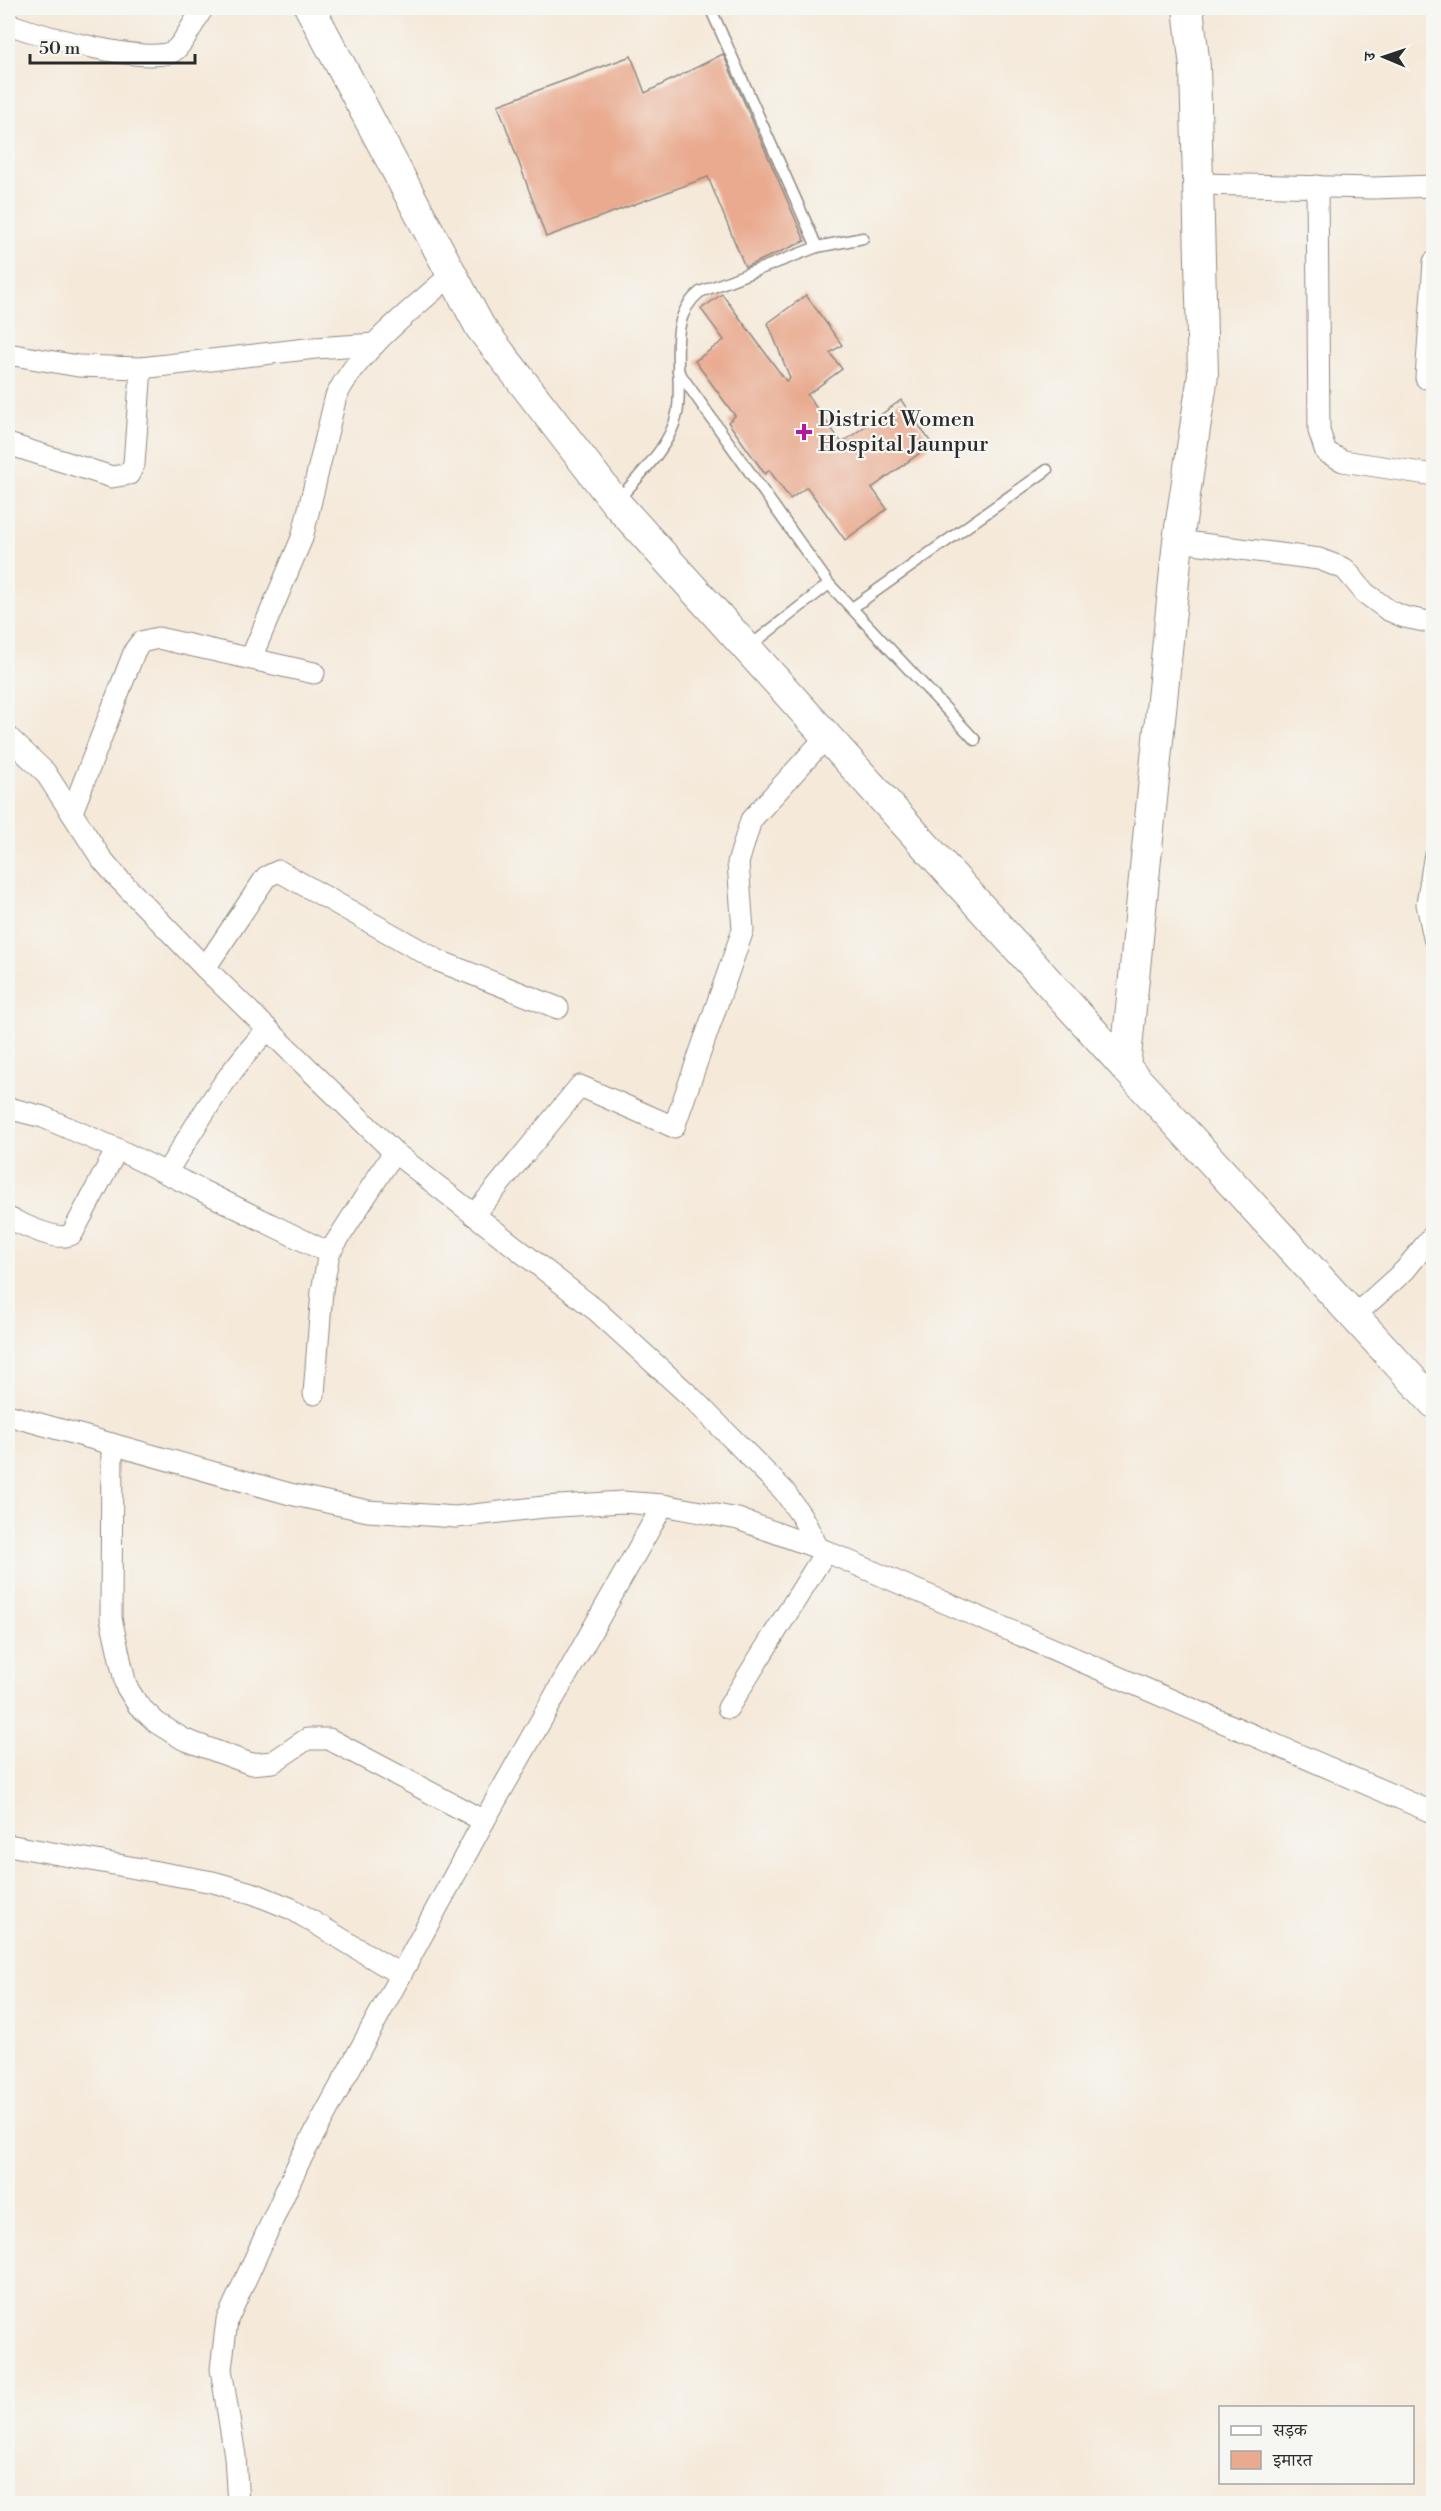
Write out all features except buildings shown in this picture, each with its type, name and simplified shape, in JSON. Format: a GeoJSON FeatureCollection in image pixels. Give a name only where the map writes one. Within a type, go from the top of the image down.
{"type":"FeatureCollection","features":[{"type":"Feature","properties":{"kind":"main road"},"geometry":{"type":"LineString","coordinates":[[310,8],[480,327],[616,503],[1125,1067],[1434,1403]]}},
{"type":"Feature","properties":{"kind":"main road"},"geometry":{"type":"LineString","coordinates":[[1125,1067],[1178,541],[1203,375],[1195,67],[1188,8]]}},
{"type":"Feature","properties":{"kind":"street"},"geometry":{"type":"LineString","coordinates":[[8,24],[134,55],[160,57],[176,50],[203,8]]}},
{"type":"Feature","properties":{"kind":"street"},"geometry":{"type":"LineString","coordinates":[[1198,183],[1434,186]]}},
{"type":"Feature","properties":{"kind":"street"},"geometry":{"type":"LineString","coordinates":[[1317,186],[1319,431],[1326,452],[1342,461],[1434,475]]}},
{"type":"Feature","properties":{"kind":"street"},"geometry":{"type":"LineString","coordinates":[[1426,378],[1434,262]]}},
{"type":"Feature","properties":{"kind":"street"},"geometry":{"type":"LineString","coordinates":[[251,658],[302,538],[336,396],[345,379],[375,344],[452,274]]}},
{"type":"Feature","properties":{"kind":"street"},"geometry":{"type":"LineString","coordinates":[[8,354],[78,366],[141,368],[315,348],[375,344]]}},
{"type":"Feature","properties":{"kind":"street"},"geometry":{"type":"LineString","coordinates":[[8,444],[112,477],[129,474],[134,464],[141,368]]}},
{"type":"Feature","properties":{"kind":"street"},"geometry":{"type":"LineString","coordinates":[[1178,541],[1319,559],[1345,569],[1365,593],[1388,610],[1404,617],[1434,623]]}},
{"type":"Feature","properties":{"kind":"street"},"geometry":{"type":"LineString","coordinates":[[72,812],[135,650],[141,642],[158,638],[314,673]]}},
{"type":"Feature","properties":{"kind":"street"},"geometry":{"type":"LineString","coordinates":[[474,1215],[580,1086],[674,1127],[744,930],[738,863],[751,820],[827,736]]}},
{"type":"Feature","properties":{"kind":"street"},"geometry":{"type":"LineString","coordinates":[[8,737],[45,772],[101,858],[117,877],[205,968],[394,1152],[597,1311],[690,1397],[784,1491],[822,1550]]}},
{"type":"Feature","properties":{"kind":"street"},"geometry":{"type":"LineString","coordinates":[[1434,859],[1427,904],[1434,938]]}},
{"type":"Feature","properties":{"kind":"street"},"geometry":{"type":"LineString","coordinates":[[205,968],[266,877],[279,871],[439,961],[558,1008]]}},
{"type":"Feature","properties":{"kind":"street"},"geometry":{"type":"LineString","coordinates":[[166,1173],[240,1058],[268,1029]]}},
{"type":"Feature","properties":{"kind":"street"},"geometry":{"type":"LineString","coordinates":[[8,1108],[43,1117],[117,1149],[329,1252]]}},
{"type":"Feature","properties":{"kind":"street"},"geometry":{"type":"LineString","coordinates":[[8,1218],[56,1237],[66,1237],[72,1234],[117,1149]]}},
{"type":"Feature","properties":{"kind":"street"},"geometry":{"type":"LineString","coordinates":[[314,1394],[322,1290],[329,1252],[394,1152]]}},
{"type":"Feature","properties":{"kind":"street"},"geometry":{"type":"LineString","coordinates":[[1354,1316],[1404,1269],[1434,1234]]}},
{"type":"Feature","properties":{"kind":"street"},"geometry":{"type":"LineString","coordinates":[[8,1414],[290,1494],[368,1511],[456,1517],[544,1507],[622,1502],[663,1505],[738,1519],[822,1550],[1434,1813]]}},
{"type":"Feature","properties":{"kind":"street"},"geometry":{"type":"LineString","coordinates":[[112,1444],[111,1618],[126,1686],[138,1705],[157,1723],[183,1739],[251,1764],[273,1762],[307,1739],[328,1739],[484,1821]]}},
{"type":"Feature","properties":{"kind":"street"},"geometry":{"type":"LineString","coordinates":[[238,2504],[235,2456],[221,2369],[227,2320],[299,2163],[484,1821],[663,1505]]}},
{"type":"Feature","properties":{"kind":"street"},"geometry":{"type":"LineString","coordinates":[[728,1708],[822,1550]]}},
{"type":"Feature","properties":{"kind":"street"},"geometry":{"type":"LineString","coordinates":[[8,1845],[213,1882],[255,1894],[292,1910],[401,1975]]}},
{"type":"Feature","properties":{"kind":"lane"},"geometry":{"type":"LineString","coordinates":[[712,12],[817,247]]}},
{"type":"Feature","properties":{"kind":"lane"},"geometry":{"type":"LineString","coordinates":[[616,503],[665,442],[677,414],[678,335],[682,315],[689,301],[700,292],[817,247],[863,238]]}},
{"type":"Feature","properties":{"kind":"lane"},"geometry":{"type":"LineString","coordinates":[[678,371],[829,584],[975,740]]}},
{"type":"Feature","properties":{"kind":"lane"},"geometry":{"type":"LineString","coordinates":[[852,608],[1047,470]]}},
{"type":"Feature","properties":{"kind":"lane"},"geometry":{"type":"LineString","coordinates":[[747,649],[829,584]]}},
{"type":"Feature","properties":{"kind":"place","name":"District Women Hospital Jaunpur"},"geometry":{"type":"Point","coordinates":[804,432]}}]}
